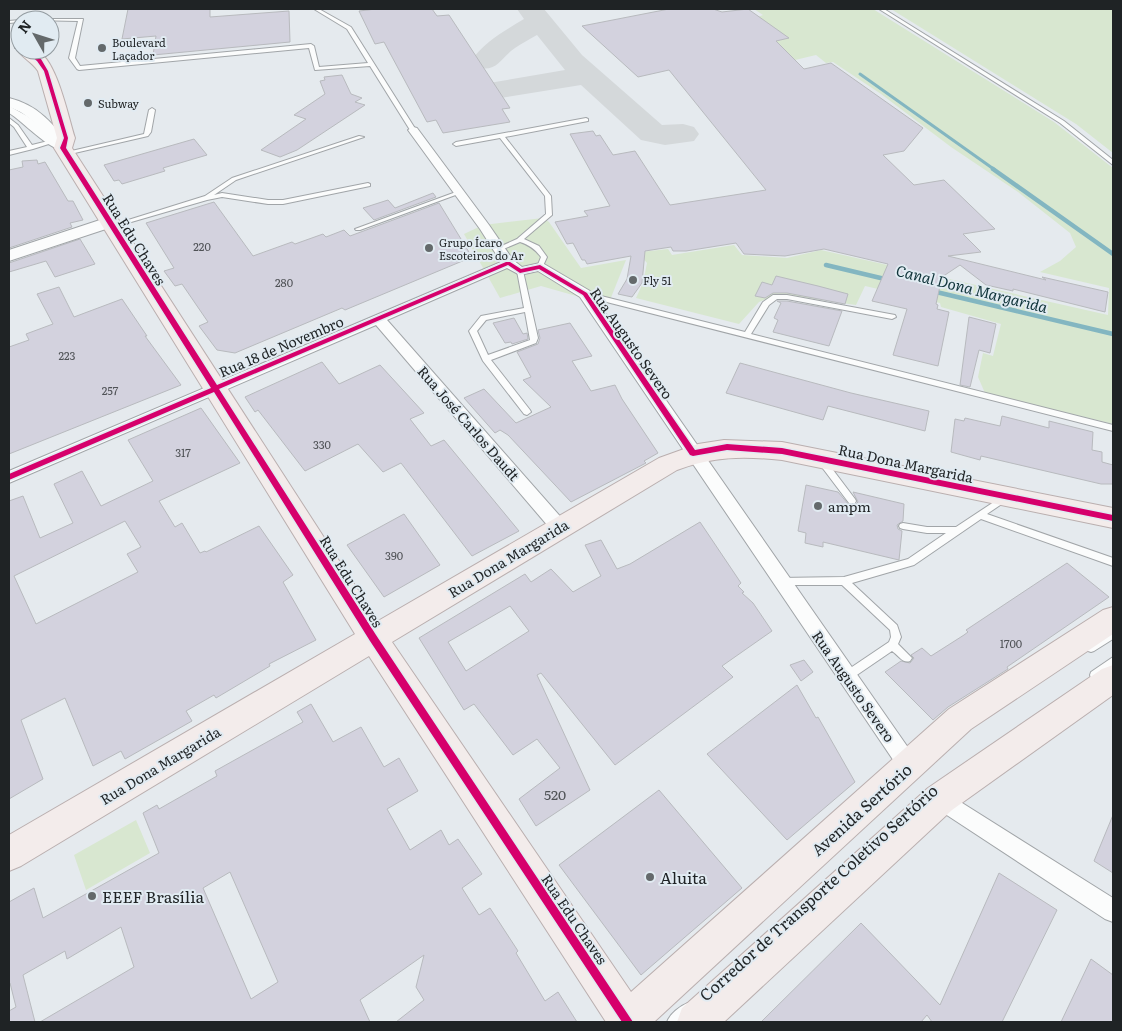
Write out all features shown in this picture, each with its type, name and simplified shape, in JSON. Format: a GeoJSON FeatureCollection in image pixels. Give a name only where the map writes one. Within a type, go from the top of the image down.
{"type":"FeatureCollection","features":[{"type":"Feature","properties":{"kind":"main road"},"geometry":{"type":"LineString","coordinates":[[9,102],[26,108],[37,115],[60,147],[66,138],[46,71],[39,60]]}},
{"type":"Feature","properties":{"kind":"main road","name":"Rua Edu Chaves"},"geometry":{"type":"LineString","coordinates":[[60,147],[111,224],[373,638],[627,1022]]}},
{"type":"Feature","properties":{"kind":"main road"},"geometry":{"type":"LineString","coordinates":[[9,256],[111,224]]}},
{"type":"Feature","properties":{"kind":"main road","name":"Rua Dona Margarida"},"geometry":{"type":"LineString","coordinates":[[9,854],[668,464],[693,453],[727,447],[782,451],[1113,518]]}},
{"type":"Feature","properties":{"kind":"main road","name":"Avenida Sertório"},"geometry":{"type":"LineString","coordinates":[[696,1012],[923,783],[965,710],[1113,619]]}},
{"type":"Feature","properties":{"kind":"main road","name":"Avenida Sertório"},"geometry":{"type":"LineString","coordinates":[[627,1022],[923,783],[1098,681]]}},
{"type":"Feature","properties":{"kind":"street","name":"Rua Edu Chaves"},"geometry":{"type":"LineString","coordinates":[[9,109],[26,118],[60,147]]}},
{"type":"Feature","properties":{"kind":"street"},"geometry":{"type":"LineString","coordinates":[[413,130],[508,263],[520,271],[540,267]]}},
{"type":"Feature","properties":{"kind":"street","name":"Rua 18 de Novembro"},"geometry":{"type":"LineString","coordinates":[[9,477],[508,263]]}},
{"type":"Feature","properties":{"kind":"street","name":"Rua Augusto Severo"},"geometry":{"type":"LineString","coordinates":[[540,267],[585,294],[847,676],[923,783],[1113,911]]}},
{"type":"Feature","properties":{"kind":"street","name":"Rua José Carlos Daudt"},"geometry":{"type":"LineString","coordinates":[[378,318],[560,528]]}},
{"type":"Feature","properties":{"kind":"lane"},"geometry":{"type":"LineString","coordinates":[[316,9],[349,28],[413,130]]}},
{"type":"Feature","properties":{"kind":"lane"},"geometry":{"type":"LineString","coordinates":[[882,9],[1062,122],[1113,163]]}},
{"type":"Feature","properties":{"kind":"lane"},"geometry":{"type":"LineString","coordinates":[[60,20],[81,20],[72,58],[79,68],[311,46],[317,69],[371,64]]}},
{"type":"Feature","properties":{"kind":"lane"},"geometry":{"type":"LineString","coordinates":[[9,153],[31,148],[60,147],[146,135],[152,110]]}},
{"type":"Feature","properties":{"kind":"lane"},"geometry":{"type":"LineString","coordinates":[[9,120],[16,126],[31,148]]}},
{"type":"Feature","properties":{"kind":"lane"},"geometry":{"type":"LineString","coordinates":[[456,144],[586,120]]}},
{"type":"Feature","properties":{"kind":"lane"},"geometry":{"type":"LineString","coordinates":[[499,249],[519,240],[549,215],[548,196],[502,136]]}},
{"type":"Feature","properties":{"kind":"lane"},"geometry":{"type":"LineString","coordinates":[[206,198],[234,179],[361,137]]}},
{"type":"Feature","properties":{"kind":"lane"},"geometry":{"type":"LineString","coordinates":[[111,224],[222,195],[268,202],[282,202],[368,185]]}},
{"type":"Feature","properties":{"kind":"lane"},"geometry":{"type":"LineString","coordinates":[[358,230],[458,193]]}},
{"type":"Feature","properties":{"kind":"lane"},"geometry":{"type":"LineString","coordinates":[[519,240],[538,247],[544,256],[540,267]]}},
{"type":"Feature","properties":{"kind":"lane"},"geometry":{"type":"LineString","coordinates":[[486,359],[533,341],[520,271]]}},
{"type":"Feature","properties":{"kind":"lane"},"geometry":{"type":"LineString","coordinates":[[585,294],[1113,428]]}},
{"type":"Feature","properties":{"kind":"lane"},"geometry":{"type":"LineString","coordinates":[[748,335],[766,304],[775,297],[787,297],[892,317]]}},
{"type":"Feature","properties":{"kind":"lane"},"geometry":{"type":"LineString","coordinates":[[527,412],[486,359],[473,330],[484,318],[528,309]]}},
{"type":"Feature","properties":{"kind":"lane"},"geometry":{"type":"LineString","coordinates":[[819,458],[852,501]]}},
{"type":"Feature","properties":{"kind":"lane"},"geometry":{"type":"LineString","coordinates":[[782,581],[844,581],[911,562],[1008,496]]}},
{"type":"Feature","properties":{"kind":"lane"},"geometry":{"type":"LineString","coordinates":[[980,515],[1113,562]]}},
{"type":"Feature","properties":{"kind":"lane"},"geometry":{"type":"LineString","coordinates":[[903,526],[927,530],[959,530]]}},
{"type":"Feature","properties":{"kind":"lane"},"geometry":{"type":"LineString","coordinates":[[844,581],[894,628],[896,637],[893,645],[847,676]]}},
{"type":"Feature","properties":{"kind":"lane"},"geometry":{"type":"LineString","coordinates":[[1085,652],[1113,634]]}},
{"type":"Feature","properties":{"kind":"lane"},"geometry":{"type":"LineString","coordinates":[[893,645],[907,658]]}},
{"type":"Feature","properties":{"kind":"lane"},"geometry":{"type":"LineString","coordinates":[[1098,681],[1113,661]]}},
{"type":"Feature","properties":{"kind":"lane","name":"Corredor de Transporte Coletivo Sertório"},"geometry":{"type":"LineString","coordinates":[[673,1022],[696,1012]]}},
{"type":"Feature","properties":{"kind":"green space"},"geometry":{"type":"Polygon","coordinates":[[[754,9],[873,9],[1054,122],[1113,168],[1113,424],[985,393],[978,377],[983,353],[993,356],[1001,324],[941,307],[940,303],[865,286],[856,305],[779,294],[759,302],[739,324],[636,298],[643,283],[647,263],[641,256],[632,253],[668,249],[672,255],[734,245],[742,255],[787,258],[821,250],[1108,315],[1109,288],[1040,272],[1060,261],[1076,247],[1070,233],[1018,192],[951,147],[881,94],[833,62],[826,63],[816,55],[795,60],[773,42],[788,38],[758,17],[763,15],[754,9]]]}},
{"type":"Feature","properties":{"kind":"green space"},"geometry":{"type":"Polygon","coordinates":[[[891,9],[1113,9],[1113,153],[1076,124],[891,9]]]}},
{"type":"Feature","properties":{"kind":"green space"},"geometry":{"type":"Polygon","coordinates":[[[543,218],[549,222],[581,268],[626,260],[608,305],[541,286],[500,298],[464,234],[483,225],[543,218]]]}},
{"type":"Feature","properties":{"kind":"green space"},"geometry":{"type":"Polygon","coordinates":[[[136,820],[150,853],[86,890],[74,855],[136,820]]]}},
{"type":"Feature","properties":{"kind":"building"},"geometry":{"type":"Polygon","coordinates":[[[128,9],[210,9],[210,17],[289,11],[290,42],[153,55],[156,36],[122,39],[128,9]]]}},
{"type":"Feature","properties":{"kind":"building"},"geometry":{"type":"Polygon","coordinates":[[[376,9],[432,9],[437,16],[449,15],[510,108],[502,109],[510,122],[443,133],[436,120],[427,122],[384,42],[375,44],[359,11],[376,9]]]}},
{"type":"Feature","properties":{"kind":"building"},"geometry":{"type":"Polygon","coordinates":[[[669,9],[713,9],[722,12],[748,9],[789,38],[776,41],[804,69],[831,63],[923,128],[904,151],[883,155],[914,185],[944,180],[995,229],[963,234],[981,252],[948,256],[1046,280],[1042,277],[1108,292],[1105,312],[1013,289],[1013,291],[986,285],[960,265],[942,277],[936,304],[938,305],[937,309],[949,312],[938,366],[893,355],[907,309],[872,301],[888,264],[824,249],[785,256],[744,254],[736,243],[686,251],[673,251],[671,247],[645,251],[642,283],[632,297],[618,294],[627,279],[631,256],[587,264],[585,260],[582,260],[573,243],[567,244],[555,222],[588,216],[584,211],[610,206],[570,134],[593,131],[596,136],[600,135],[613,155],[635,151],[670,205],[766,190],[669,70],[638,77],[582,26],[669,9]]]}},
{"type":"Feature","properties":{"kind":"building"},"geometry":{"type":"Polygon","coordinates":[[[342,75],[351,94],[362,98],[355,102],[365,105],[297,150],[280,157],[261,150],[306,119],[294,115],[325,94],[320,81],[325,80],[324,77],[342,75]]]}},
{"type":"Feature","properties":{"kind":"building"},"geometry":{"type":"Polygon","coordinates":[[[194,139],[207,155],[163,168],[165,171],[122,184],[119,180],[114,181],[104,165],[194,139]]]}},
{"type":"Feature","properties":{"kind":"building"},"geometry":{"type":"Polygon","coordinates":[[[37,160],[38,164],[45,162],[68,201],[73,201],[83,220],[70,223],[72,227],[9,248],[9,170],[23,167],[22,161],[37,160]]]}},
{"type":"Feature","properties":{"kind":"building"},"geometry":{"type":"Polygon","coordinates":[[[433,193],[436,197],[374,220],[363,208],[388,200],[395,208],[433,193]]]}},
{"type":"Feature","properties":{"kind":"building"},"geometry":{"type":"Polygon","coordinates":[[[214,202],[253,256],[292,242],[295,244],[323,234],[326,237],[344,230],[350,236],[439,203],[472,257],[345,310],[342,308],[235,353],[217,350],[199,326],[208,322],[182,284],[175,286],[164,271],[174,268],[146,223],[214,202]]]}},
{"type":"Feature","properties":{"kind":"building"},"geometry":{"type":"Polygon","coordinates":[[[80,239],[95,264],[55,277],[46,261],[9,272],[9,263],[80,239]]]}},
{"type":"Feature","properties":{"kind":"building"},"geometry":{"type":"Polygon","coordinates":[[[776,276],[848,294],[845,304],[787,293],[773,293],[765,298],[755,296],[762,282],[772,285],[776,276]]]}},
{"type":"Feature","properties":{"kind":"building"},"geometry":{"type":"Polygon","coordinates":[[[59,287],[74,317],[122,299],[147,336],[145,336],[181,385],[9,454],[9,347],[29,340],[26,334],[53,324],[37,294],[59,287]]]}},
{"type":"Feature","properties":{"kind":"building"},"geometry":{"type":"Polygon","coordinates":[[[777,301],[787,301],[842,311],[829,346],[773,332],[778,320],[774,318],[781,303],[777,301]]]}},
{"type":"Feature","properties":{"kind":"building"},"geometry":{"type":"Polygon","coordinates":[[[969,317],[996,324],[990,353],[979,350],[970,387],[960,385],[969,317]]]}},
{"type":"Feature","properties":{"kind":"building"},"geometry":{"type":"Polygon","coordinates":[[[514,318],[523,334],[527,333],[528,339],[512,344],[511,342],[505,343],[493,323],[514,318]]]}},
{"type":"Feature","properties":{"kind":"building"},"geometry":{"type":"Polygon","coordinates":[[[570,323],[592,356],[572,361],[591,391],[615,385],[622,399],[658,453],[644,461],[646,463],[571,502],[508,435],[500,430],[495,433],[464,398],[484,389],[516,423],[551,407],[523,380],[531,377],[517,352],[538,344],[540,338],[538,330],[570,323]]]}},
{"type":"Feature","properties":{"kind":"building"},"geometry":{"type":"Polygon","coordinates":[[[322,362],[339,384],[380,365],[424,413],[410,419],[431,446],[444,440],[519,531],[472,556],[401,463],[383,472],[358,444],[305,471],[258,410],[255,412],[245,397],[322,362]]]}},
{"type":"Feature","properties":{"kind":"building"},"geometry":{"type":"Polygon","coordinates":[[[740,363],[851,393],[929,411],[925,431],[828,406],[823,420],[726,393],[740,363]]]}},
{"type":"Feature","properties":{"kind":"building"},"geometry":{"type":"Polygon","coordinates":[[[201,408],[240,463],[159,501],[175,527],[182,523],[200,553],[206,552],[259,526],[293,575],[283,582],[316,640],[269,664],[270,666],[216,698],[214,695],[186,711],[192,721],[125,759],[121,751],[93,766],[65,698],[21,720],[43,779],[9,799],[9,501],[23,496],[40,538],[73,523],[54,484],[82,471],[101,506],[153,481],[128,440],[201,408]],[[125,521],[14,576],[36,624],[138,572],[127,554],[141,547],[125,521]]]}},
{"type":"Feature","properties":{"kind":"building"},"geometry":{"type":"Polygon","coordinates":[[[1002,416],[1049,428],[1049,421],[1093,432],[1092,450],[1102,452],[1102,462],[1113,465],[1113,484],[1101,484],[981,456],[980,460],[951,452],[955,419],[964,421],[965,418],[1000,426],[1002,416]]]}},
{"type":"Feature","properties":{"kind":"building"},"geometry":{"type":"Polygon","coordinates":[[[806,485],[838,492],[849,505],[855,505],[858,502],[853,492],[904,504],[903,521],[897,525],[898,529],[902,531],[899,560],[823,542],[823,547],[805,543],[806,533],[798,531],[806,485]]]}},
{"type":"Feature","properties":{"kind":"building"},"geometry":{"type":"Polygon","coordinates":[[[404,514],[440,565],[384,597],[347,545],[404,514]]]}},
{"type":"Feature","properties":{"kind":"building"},"geometry":{"type":"Polygon","coordinates":[[[700,522],[741,583],[738,586],[744,592],[742,593],[753,603],[772,631],[722,666],[733,677],[615,765],[541,673],[537,675],[590,790],[536,826],[519,799],[560,768],[537,739],[513,755],[474,704],[464,710],[419,638],[525,574],[531,582],[551,569],[573,592],[601,576],[585,545],[601,540],[617,569],[630,564],[700,522]],[[510,606],[448,642],[466,671],[529,631],[510,606]]]}},
{"type":"Feature","properties":{"kind":"building"},"geometry":{"type":"Polygon","coordinates":[[[1067,563],[1109,597],[1007,667],[1008,669],[948,707],[933,720],[885,672],[901,661],[910,663],[914,658],[911,655],[922,648],[931,656],[968,632],[966,630],[1067,563]]]}},
{"type":"Feature","properties":{"kind":"building"},"geometry":{"type":"Polygon","coordinates":[[[804,660],[813,672],[801,681],[790,665],[804,660]]]}},
{"type":"Feature","properties":{"kind":"building"},"geometry":{"type":"Polygon","coordinates":[[[797,685],[816,718],[818,717],[855,782],[787,840],[707,754],[797,685]]]}},
{"type":"Feature","properties":{"kind":"building"},"geometry":{"type":"Polygon","coordinates":[[[311,704],[333,742],[361,727],[384,767],[399,758],[418,791],[387,809],[410,850],[441,830],[449,845],[458,839],[482,874],[462,888],[479,915],[490,908],[518,951],[516,953],[545,1001],[558,992],[577,1022],[396,1022],[424,1000],[416,987],[424,955],[360,1000],[370,1022],[40,1022],[134,967],[121,927],[67,959],[65,951],[23,975],[35,1022],[9,1022],[9,1011],[16,1007],[9,984],[9,902],[34,888],[43,918],[159,853],[143,813],[157,805],[159,809],[217,776],[215,771],[303,722],[297,712],[311,704]],[[230,872],[203,888],[251,999],[278,982],[230,872]]]}},
{"type":"Feature","properties":{"kind":"building","name":"Aluita"},"geometry":{"type":"Polygon","coordinates":[[[659,790],[742,888],[641,975],[559,865],[659,790]]]}},
{"type":"Feature","properties":{"kind":"building"},"geometry":{"type":"Polygon","coordinates":[[[1113,815],[1113,873],[1094,861],[1113,815]]]}},
{"type":"Feature","properties":{"kind":"building"},"geometry":{"type":"Polygon","coordinates":[[[999,873],[1057,910],[1002,1022],[932,1022],[927,1015],[921,1022],[761,1022],[861,923],[940,1005],[999,873]]]}},
{"type":"Feature","properties":{"kind":"building"},"geometry":{"type":"Polygon","coordinates":[[[1091,959],[1113,975],[1113,1022],[1061,1022],[1091,959]]]}},
{"type":"Feature","properties":{"kind":"waterway"},"geometry":{"type":"LineString","coordinates":[[860,74],[995,170]]}},
{"type":"Feature","properties":{"kind":"waterway"},"geometry":{"type":"LineString","coordinates":[[993,169],[1113,254]]}},
{"type":"Feature","properties":{"kind":"waterway","name":"Canal Dona Margarida"},"geometry":{"type":"LineString","coordinates":[[826,265],[889,280]]}},
{"type":"Feature","properties":{"kind":"waterway","name":"Canal Dona Margarida"},"geometry":{"type":"LineString","coordinates":[[932,291],[1113,334]]}},
{"type":"Feature","properties":{"kind":"taxiway"},"geometry":{"type":"LineString","coordinates":[[530,9],[572,61],[588,75]]}},
{"type":"Feature","properties":{"kind":"taxiway"},"geometry":{"type":"LineString","coordinates":[[485,61],[505,42],[537,23],[538,19]]}},
{"type":"Feature","properties":{"kind":"taxiway"},"geometry":{"type":"LineString","coordinates":[[494,90],[588,75]]}},
{"type":"Feature","properties":{"kind":"taxiway"},"geometry":{"type":"LineString","coordinates":[[588,75],[652,133],[665,135],[683,134]]}},
{"type":"Feature","properties":{"kind":"cycle path"},"geometry":{"type":"LineString","coordinates":[[39,60],[46,71],[66,138],[63,148],[373,638],[628,1022]]}},
{"type":"Feature","properties":{"kind":"cycle path"},"geometry":{"type":"LineString","coordinates":[[9,477],[508,263],[520,271],[540,267],[585,294],[693,453],[727,447],[782,451],[1113,518]]}},
{"type":"Feature","properties":{"kind":"place","name":"Boulevard Laçador"},"geometry":{"type":"Point","coordinates":[102,48]}},
{"type":"Feature","properties":{"kind":"place","name":"Subway"},"geometry":{"type":"Point","coordinates":[88,103]}},
{"type":"Feature","properties":{"kind":"place","name":"Grupo Ícaro Escoteiros do Ar"},"geometry":{"type":"Point","coordinates":[429,248]}},
{"type":"Feature","properties":{"kind":"place","name":"Fly 51"},"geometry":{"type":"Point","coordinates":[633,280]}},
{"type":"Feature","properties":{"kind":"place","name":"ampm"},"geometry":{"type":"Point","coordinates":[818,506]}},
{"type":"Feature","properties":{"kind":"place","name":"Aluita"},"geometry":{"type":"Point","coordinates":[650,877]}},
{"type":"Feature","properties":{"kind":"place","name":"EEEF Brasília"},"geometry":{"type":"Point","coordinates":[92,896]}}]}
